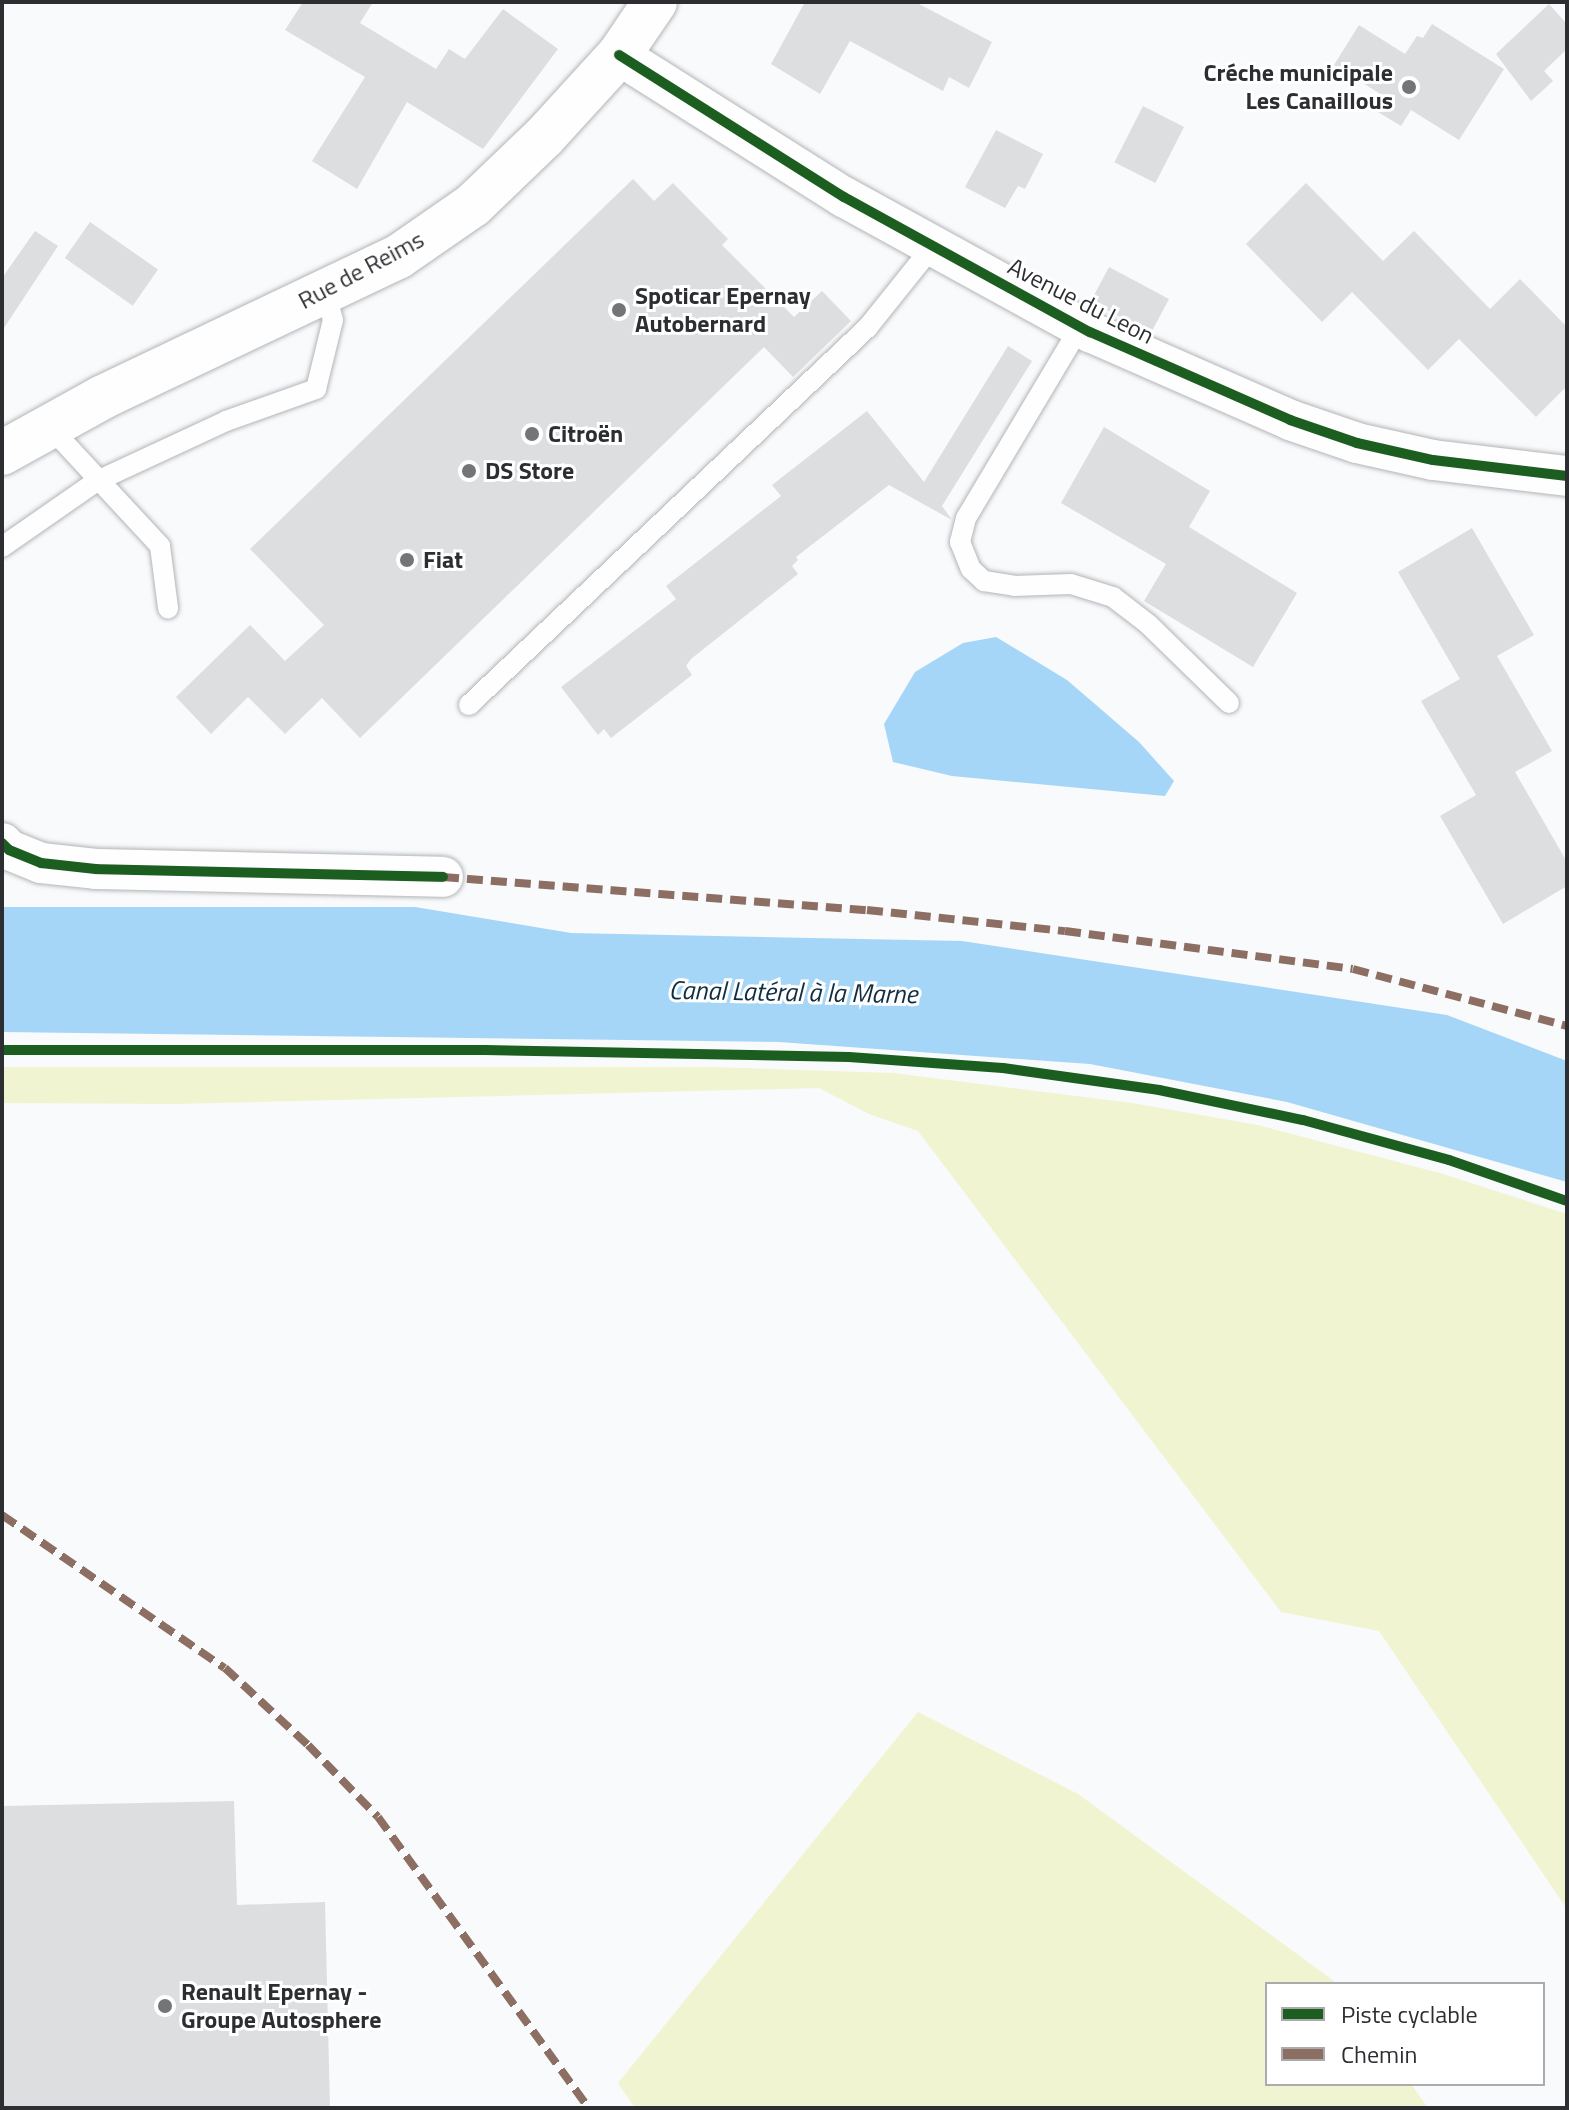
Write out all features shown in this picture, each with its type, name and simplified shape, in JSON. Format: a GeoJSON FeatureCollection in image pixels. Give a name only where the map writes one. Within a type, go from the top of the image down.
{"type":"FeatureCollection","features":[{"type":"Feature","properties":{"kind":"main road","name":"Rue de Reims"},"geometry":{"type":"LineString","coordinates":[[2,453],[48,425],[398,257],[473,205],[544,137],[619,55],[655,2]]}},
{"type":"Feature","properties":{"kind":"street","name":"Avenue du Leon"},"geometry":{"type":"LineString","coordinates":[[619,55],[844,197],[1080,327],[1290,420],[1357,443],[1447,462],[1567,476]]}},
{"type":"Feature","properties":{"kind":"street"},"geometry":{"type":"LineString","coordinates":[[2,843],[9,850],[41,863],[96,869],[443,877]]}},
{"type":"Feature","properties":{"kind":"lane"},"geometry":{"type":"LineString","coordinates":[[469,705],[868,327],[933,246]]}},
{"type":"Feature","properties":{"kind":"lane"},"geometry":{"type":"LineString","coordinates":[[2,547],[97,481],[226,421],[316,389],[333,320],[325,291]]}},
{"type":"Feature","properties":{"kind":"lane"},"geometry":{"type":"LineString","coordinates":[[1080,327],[966,518],[960,542],[971,569],[984,581],[999,584],[1071,584],[1113,597],[1148,624],[1229,703]]}},
{"type":"Feature","properties":{"kind":"lane"},"geometry":{"type":"LineString","coordinates":[[48,425],[160,546],[168,608]]}},
{"type":"Feature","properties":{"kind":"green space"},"geometry":{"type":"Polygon","coordinates":[[[2,1067],[711,1067],[893,1073],[1132,1103],[1258,1125],[1443,1174],[1567,1214],[1567,1909],[1379,1631],[1281,1612],[918,1131],[869,1114],[819,1088],[175,1104],[2,1103],[2,1067]]]}},
{"type":"Feature","properties":{"kind":"green space"},"geometry":{"type":"Polygon","coordinates":[[[918,1712],[1078,1794],[1335,1982],[1265,1982],[1265,2086],[1412,2086],[1428,2108],[635,2108],[618,2083],[918,1712]]]}},
{"type":"Feature","properties":{"kind":"water"},"geometry":{"type":"Polygon","coordinates":[[[996,637],[1067,680],[1139,742],[1174,781],[1165,796],[952,776],[893,762],[884,724],[915,672],[963,643],[996,637]]]}},
{"type":"Feature","properties":{"kind":"water","name":"Canal Latéral à la Marne"},"geometry":{"type":"Polygon","coordinates":[[[2,907],[415,907],[571,933],[962,941],[1447,1015],[1567,1061],[1567,1182],[1287,1102],[1090,1064],[779,1042],[2,1032],[2,907]]]}},
{"type":"Feature","properties":{"kind":"building"},"geometry":{"type":"Polygon","coordinates":[[[303,2],[373,2],[360,23],[436,69],[449,49],[465,59],[503,9],[558,49],[483,149],[407,102],[357,189],[312,161],[365,77],[285,30],[303,2]]]}},
{"type":"Feature","properties":{"kind":"building"},"geometry":{"type":"Polygon","coordinates":[[[805,2],[915,2],[992,42],[969,88],[949,77],[943,91],[850,41],[820,94],[771,64],[805,2]]]}},
{"type":"Feature","properties":{"kind":"building"},"geometry":{"type":"Polygon","coordinates":[[[1549,4],[1567,24],[1567,49],[1544,71],[1553,81],[1531,101],[1496,54],[1549,4]]]}},
{"type":"Feature","properties":{"kind":"building"},"geometry":{"type":"Polygon","coordinates":[[[1432,24],[1504,69],[1459,140],[1411,110],[1401,126],[1373,109],[1382,95],[1334,65],[1359,25],[1405,54],[1417,36],[1423,38],[1432,24]]]}},
{"type":"Feature","properties":{"kind":"building"},"geometry":{"type":"Polygon","coordinates":[[[1143,106],[1184,127],[1155,183],[1114,162],[1143,106]]]}},
{"type":"Feature","properties":{"kind":"building"},"geometry":{"type":"Polygon","coordinates":[[[996,130],[1043,154],[1025,189],[1018,186],[1005,208],[965,187],[996,130]]]}},
{"type":"Feature","properties":{"kind":"building"},"geometry":{"type":"Polygon","coordinates":[[[633,179],[654,201],[673,183],[728,239],[722,245],[794,317],[822,291],[851,321],[793,377],[764,347],[360,738],[322,698],[285,734],[248,697],[211,734],[176,697],[250,625],[285,661],[324,625],[250,549],[633,179]]]}},
{"type":"Feature","properties":{"kind":"building"},"geometry":{"type":"Polygon","coordinates":[[[1306,183],[1383,261],[1414,231],[1490,309],[1520,279],[1567,327],[1567,386],[1536,417],[1459,339],[1428,370],[1352,292],[1322,322],[1246,244],[1306,183]]]}},
{"type":"Feature","properties":{"kind":"building"},"geometry":{"type":"Polygon","coordinates":[[[90,222],[158,270],[133,306],[65,258],[90,222]]]}},
{"type":"Feature","properties":{"kind":"building"},"geometry":{"type":"Polygon","coordinates":[[[35,231],[58,246],[2,331],[2,278],[35,231]]]}},
{"type":"Feature","properties":{"kind":"building"},"geometry":{"type":"Polygon","coordinates":[[[1109,267],[1169,299],[1151,333],[1091,301],[1109,267]]]}},
{"type":"Feature","properties":{"kind":"building"},"geometry":{"type":"Polygon","coordinates":[[[1008,346],[1032,361],[942,506],[952,520],[889,485],[796,557],[798,560],[792,566],[798,574],[691,659],[686,666],[692,675],[611,738],[604,729],[598,735],[561,687],[676,599],[666,586],[781,496],[772,485],[867,411],[924,482],[1008,346]]]}},
{"type":"Feature","properties":{"kind":"building"},"geometry":{"type":"Polygon","coordinates":[[[1104,427],[1210,491],[1189,527],[1297,593],[1253,667],[1144,601],[1166,564],[1061,503],[1104,427]]]}},
{"type":"Feature","properties":{"kind":"building"},"geometry":{"type":"Polygon","coordinates":[[[1472,528],[1534,635],[1497,656],[1552,751],[1515,772],[1567,862],[1567,886],[1503,924],[1440,816],[1476,795],[1421,701],[1460,679],[1398,572],[1472,528]]]}},
{"type":"Feature","properties":{"kind":"building","name":"Renault Epernay - Groupe Autosphere"},"geometry":{"type":"Polygon","coordinates":[[[234,1801],[237,1905],[325,1902],[330,2108],[2,2108],[2,1806],[234,1801]]]}},
{"type":"Feature","properties":{"kind":"marked path"},"geometry":{"type":"LineString","coordinates":[[443,877],[867,910],[1065,931],[1353,969],[1567,1026]]}},
{"type":"Feature","properties":{"kind":"marked path"},"geometry":{"type":"LineString","coordinates":[[2,1515],[225,1668],[308,1745],[378,1817],[589,2108]]}},
{"type":"Feature","properties":{"kind":"cycle path"},"geometry":{"type":"LineString","coordinates":[[619,55],[844,197],[1090,332],[1290,420],[1357,443],[1433,460],[1567,476]]}},
{"type":"Feature","properties":{"kind":"cycle path"},"geometry":{"type":"LineString","coordinates":[[2,843],[9,850],[41,863],[96,869],[443,877]]}},
{"type":"Feature","properties":{"kind":"cycle path"},"geometry":{"type":"LineString","coordinates":[[2,1050],[485,1050],[849,1057],[1003,1068],[1159,1090],[1303,1120],[1449,1160],[1567,1201]]}},
{"type":"Feature","properties":{"kind":"place","name":"Créche municipale Les Canaillous"},"geometry":{"type":"Point","coordinates":[1409,87]}},
{"type":"Feature","properties":{"kind":"place","name":"Spoticar Epernay Autobernard"},"geometry":{"type":"Point","coordinates":[619,310]}},
{"type":"Feature","properties":{"kind":"place","name":"Citroën"},"geometry":{"type":"Point","coordinates":[532,434]}},
{"type":"Feature","properties":{"kind":"place","name":"DS Store"},"geometry":{"type":"Point","coordinates":[469,471]}},
{"type":"Feature","properties":{"kind":"place","name":"Fiat"},"geometry":{"type":"Point","coordinates":[407,560]}},
{"type":"Feature","properties":{"kind":"place","name":"Renault Epernay - Groupe Autosphere"},"geometry":{"type":"Point","coordinates":[165,2006]}}]}
